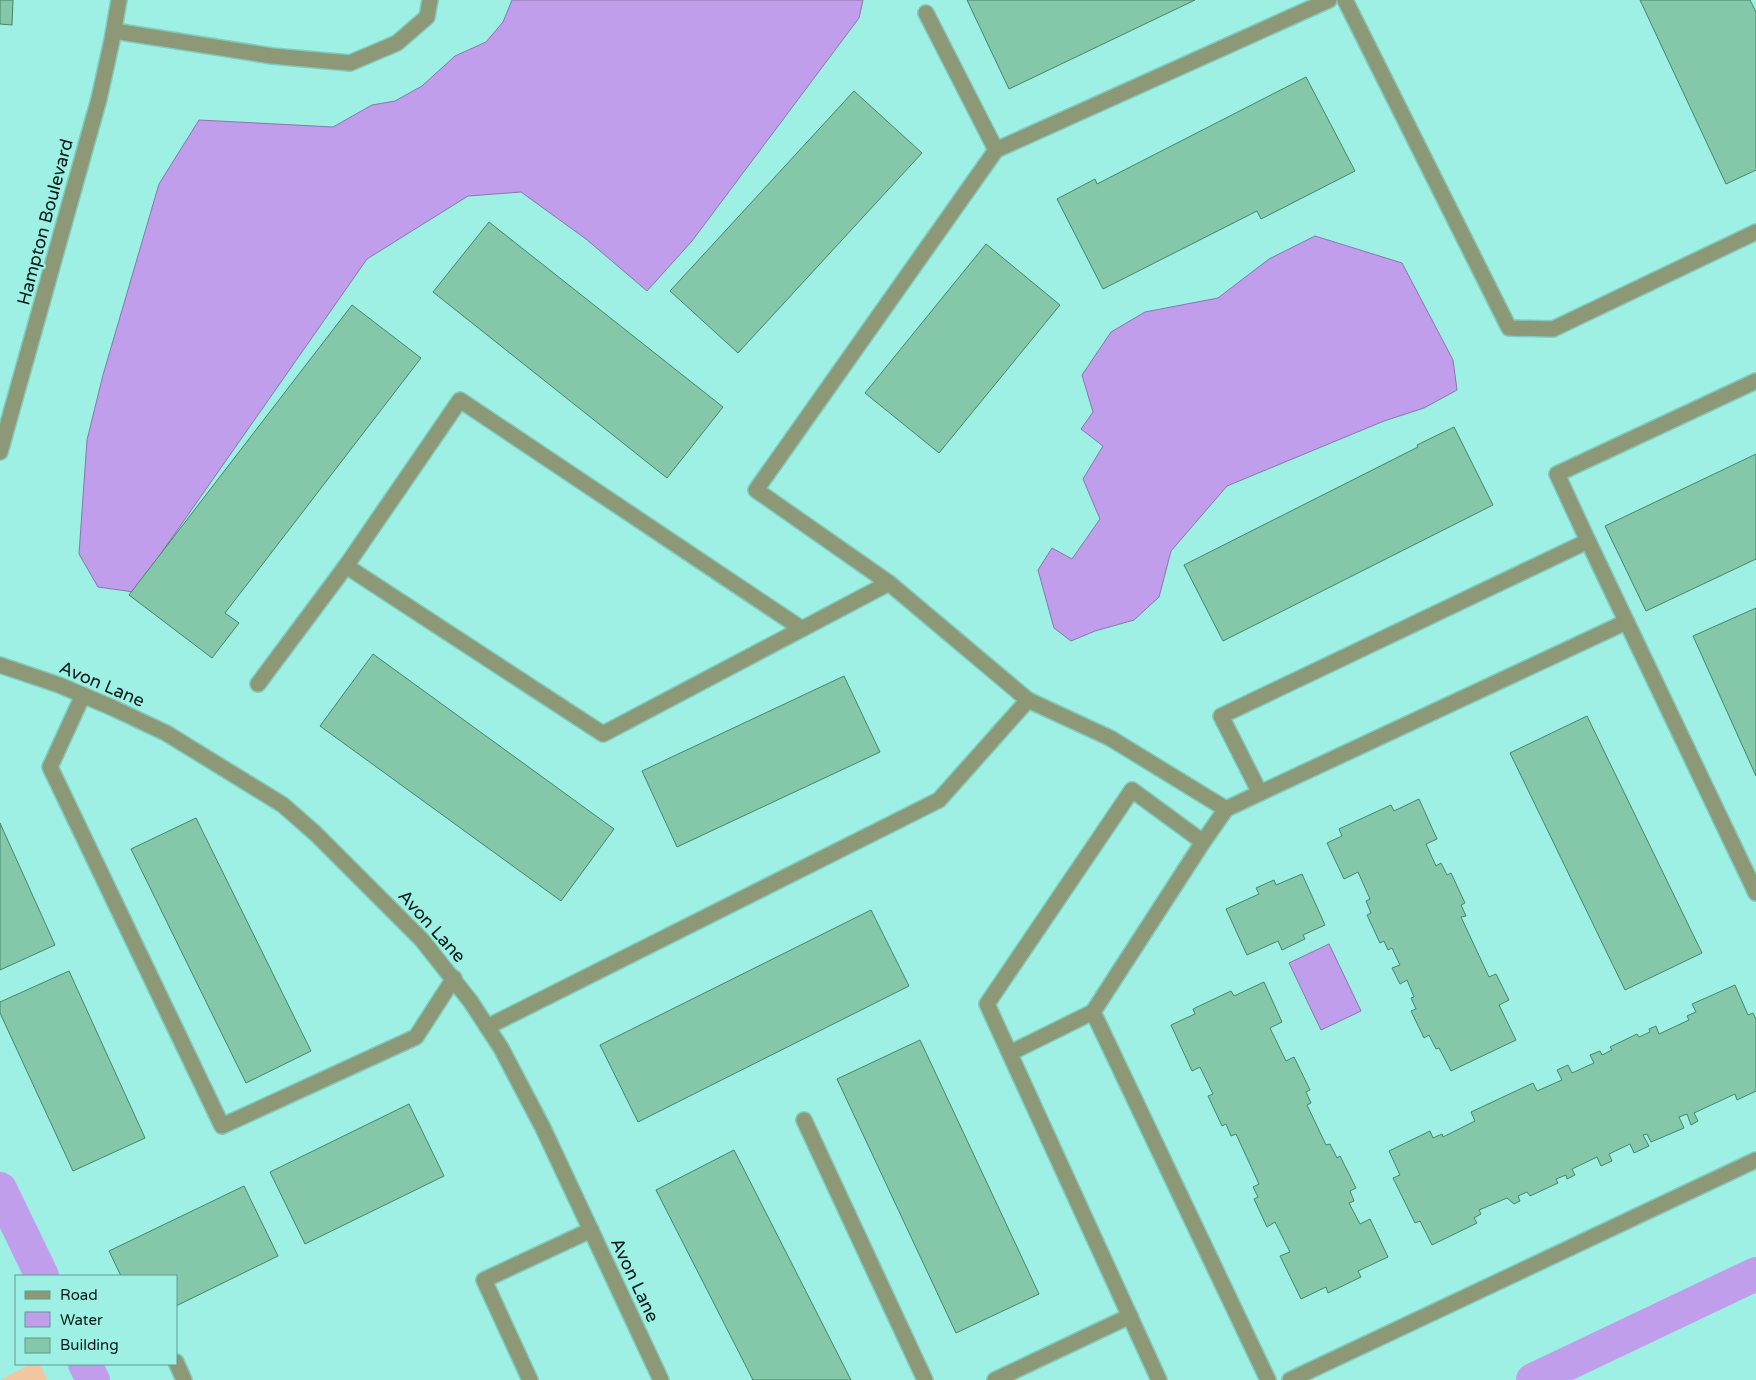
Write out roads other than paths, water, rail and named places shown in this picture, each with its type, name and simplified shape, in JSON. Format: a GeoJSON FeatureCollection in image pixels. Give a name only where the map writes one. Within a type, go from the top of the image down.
{"type":"FeatureCollection","features":[{"type":"Feature","properties":{"kind":"street","name":"Hampton Boulevard"},"geometry":{"type":"LineString","coordinates":[[0,452],[99,99],[119,0]]}},
{"type":"Feature","properties":{"kind":"street"},"geometry":{"type":"LineString","coordinates":[[114,31],[272,56],[350,63],[397,43],[427,17],[430,0]]}},
{"type":"Feature","properties":{"kind":"street"},"geometry":{"type":"LineString","coordinates":[[1226,809],[1110,738],[1028,700],[889,583],[756,490],[996,150],[1328,0]]}},
{"type":"Feature","properties":{"kind":"street"},"geometry":{"type":"LineString","coordinates":[[1345,0],[1510,328],[1552,329],[1756,232]]}},
{"type":"Feature","properties":{"kind":"street"},"geometry":{"type":"LineString","coordinates":[[926,13],[996,150]]}},
{"type":"Feature","properties":{"kind":"street"},"geometry":{"type":"LineString","coordinates":[[1756,381],[1558,474],[1626,622],[1756,893]]}},
{"type":"Feature","properties":{"kind":"street"},"geometry":{"type":"LineString","coordinates":[[258,684],[346,566],[460,400],[802,629]]}},
{"type":"Feature","properties":{"kind":"street"},"geometry":{"type":"LineString","coordinates":[[1260,793],[1221,716],[1588,541]]}},
{"type":"Feature","properties":{"kind":"street"},"geometry":{"type":"LineString","coordinates":[[346,566],[603,734],[889,583]]}},
{"type":"Feature","properties":{"kind":"street"},"geometry":{"type":"LineString","coordinates":[[1010,1053],[1093,1012],[1226,809],[1626,622]]}},
{"type":"Feature","properties":{"kind":"street","name":"Avon Lane"},"geometry":{"type":"LineString","coordinates":[[0,664],[113,708],[166,733],[283,805],[316,834],[422,940],[454,978],[501,1048],[543,1128],[661,1380]]}},
{"type":"Feature","properties":{"kind":"street"},"geometry":{"type":"LineString","coordinates":[[83,696],[50,767],[222,1126],[416,1037],[454,978]]}},
{"type":"Feature","properties":{"kind":"street"},"geometry":{"type":"LineString","coordinates":[[487,1027],[939,800],[1028,700]]}},
{"type":"Feature","properties":{"kind":"street"},"geometry":{"type":"LineString","coordinates":[[1159,1380],[987,1004],[1132,790],[1203,842]]}},
{"type":"Feature","properties":{"kind":"street"},"geometry":{"type":"LineString","coordinates":[[1093,1012],[1268,1380]]}},
{"type":"Feature","properties":{"kind":"street"},"geometry":{"type":"LineString","coordinates":[[804,1120],[925,1380]]}},
{"type":"Feature","properties":{"kind":"street"},"geometry":{"type":"LineString","coordinates":[[1290,1380],[1756,1160]]}},
{"type":"Feature","properties":{"kind":"street"},"geometry":{"type":"LineString","coordinates":[[530,1380],[484,1280],[591,1230]]}},
{"type":"Feature","properties":{"kind":"street"},"geometry":{"type":"LineString","coordinates":[[995,1380],[1130,1316]]}},
{"type":"Feature","properties":{"kind":"street"},"geometry":{"type":"LineString","coordinates":[[177,1365],[184,1380]]}},
{"type":"Feature","properties":{"kind":"water"},"geometry":{"type":"Polygon","coordinates":[[[512,0],[863,0],[859,18],[692,241],[647,291],[586,239],[521,192],[468,196],[367,259],[134,592],[98,587],[79,554],[87,440],[103,375],[159,184],[199,120],[333,127],[372,105],[395,101],[422,86],[455,56],[486,42],[503,22],[512,0]]]}},
{"type":"Feature","properties":{"kind":"water"},"geometry":{"type":"Polygon","coordinates":[[[1315,236],[1402,263],[1453,360],[1457,390],[1424,408],[1384,421],[1227,486],[1171,551],[1159,597],[1134,620],[1095,631],[1071,641],[1054,628],[1038,570],[1052,548],[1072,559],[1100,519],[1083,479],[1103,446],[1081,429],[1093,412],[1082,375],[1111,332],[1145,312],[1218,298],[1269,259],[1315,236]]]}},
{"type":"Feature","properties":{"kind":"water"},"geometry":{"type":"Polygon","coordinates":[[[1329,944],[1361,1011],[1321,1030],[1289,963],[1329,944]]]}},
{"type":"Feature","properties":{"kind":"waterway"},"geometry":{"type":"LineString","coordinates":[[0,1189],[42,1275]]}},
{"type":"Feature","properties":{"kind":"waterway"},"geometry":{"type":"LineString","coordinates":[[1533,1380],[1756,1274]]}},
{"type":"Feature","properties":{"kind":"waterway"},"geometry":{"type":"LineString","coordinates":[[86,1365],[93,1380]]}}]}
